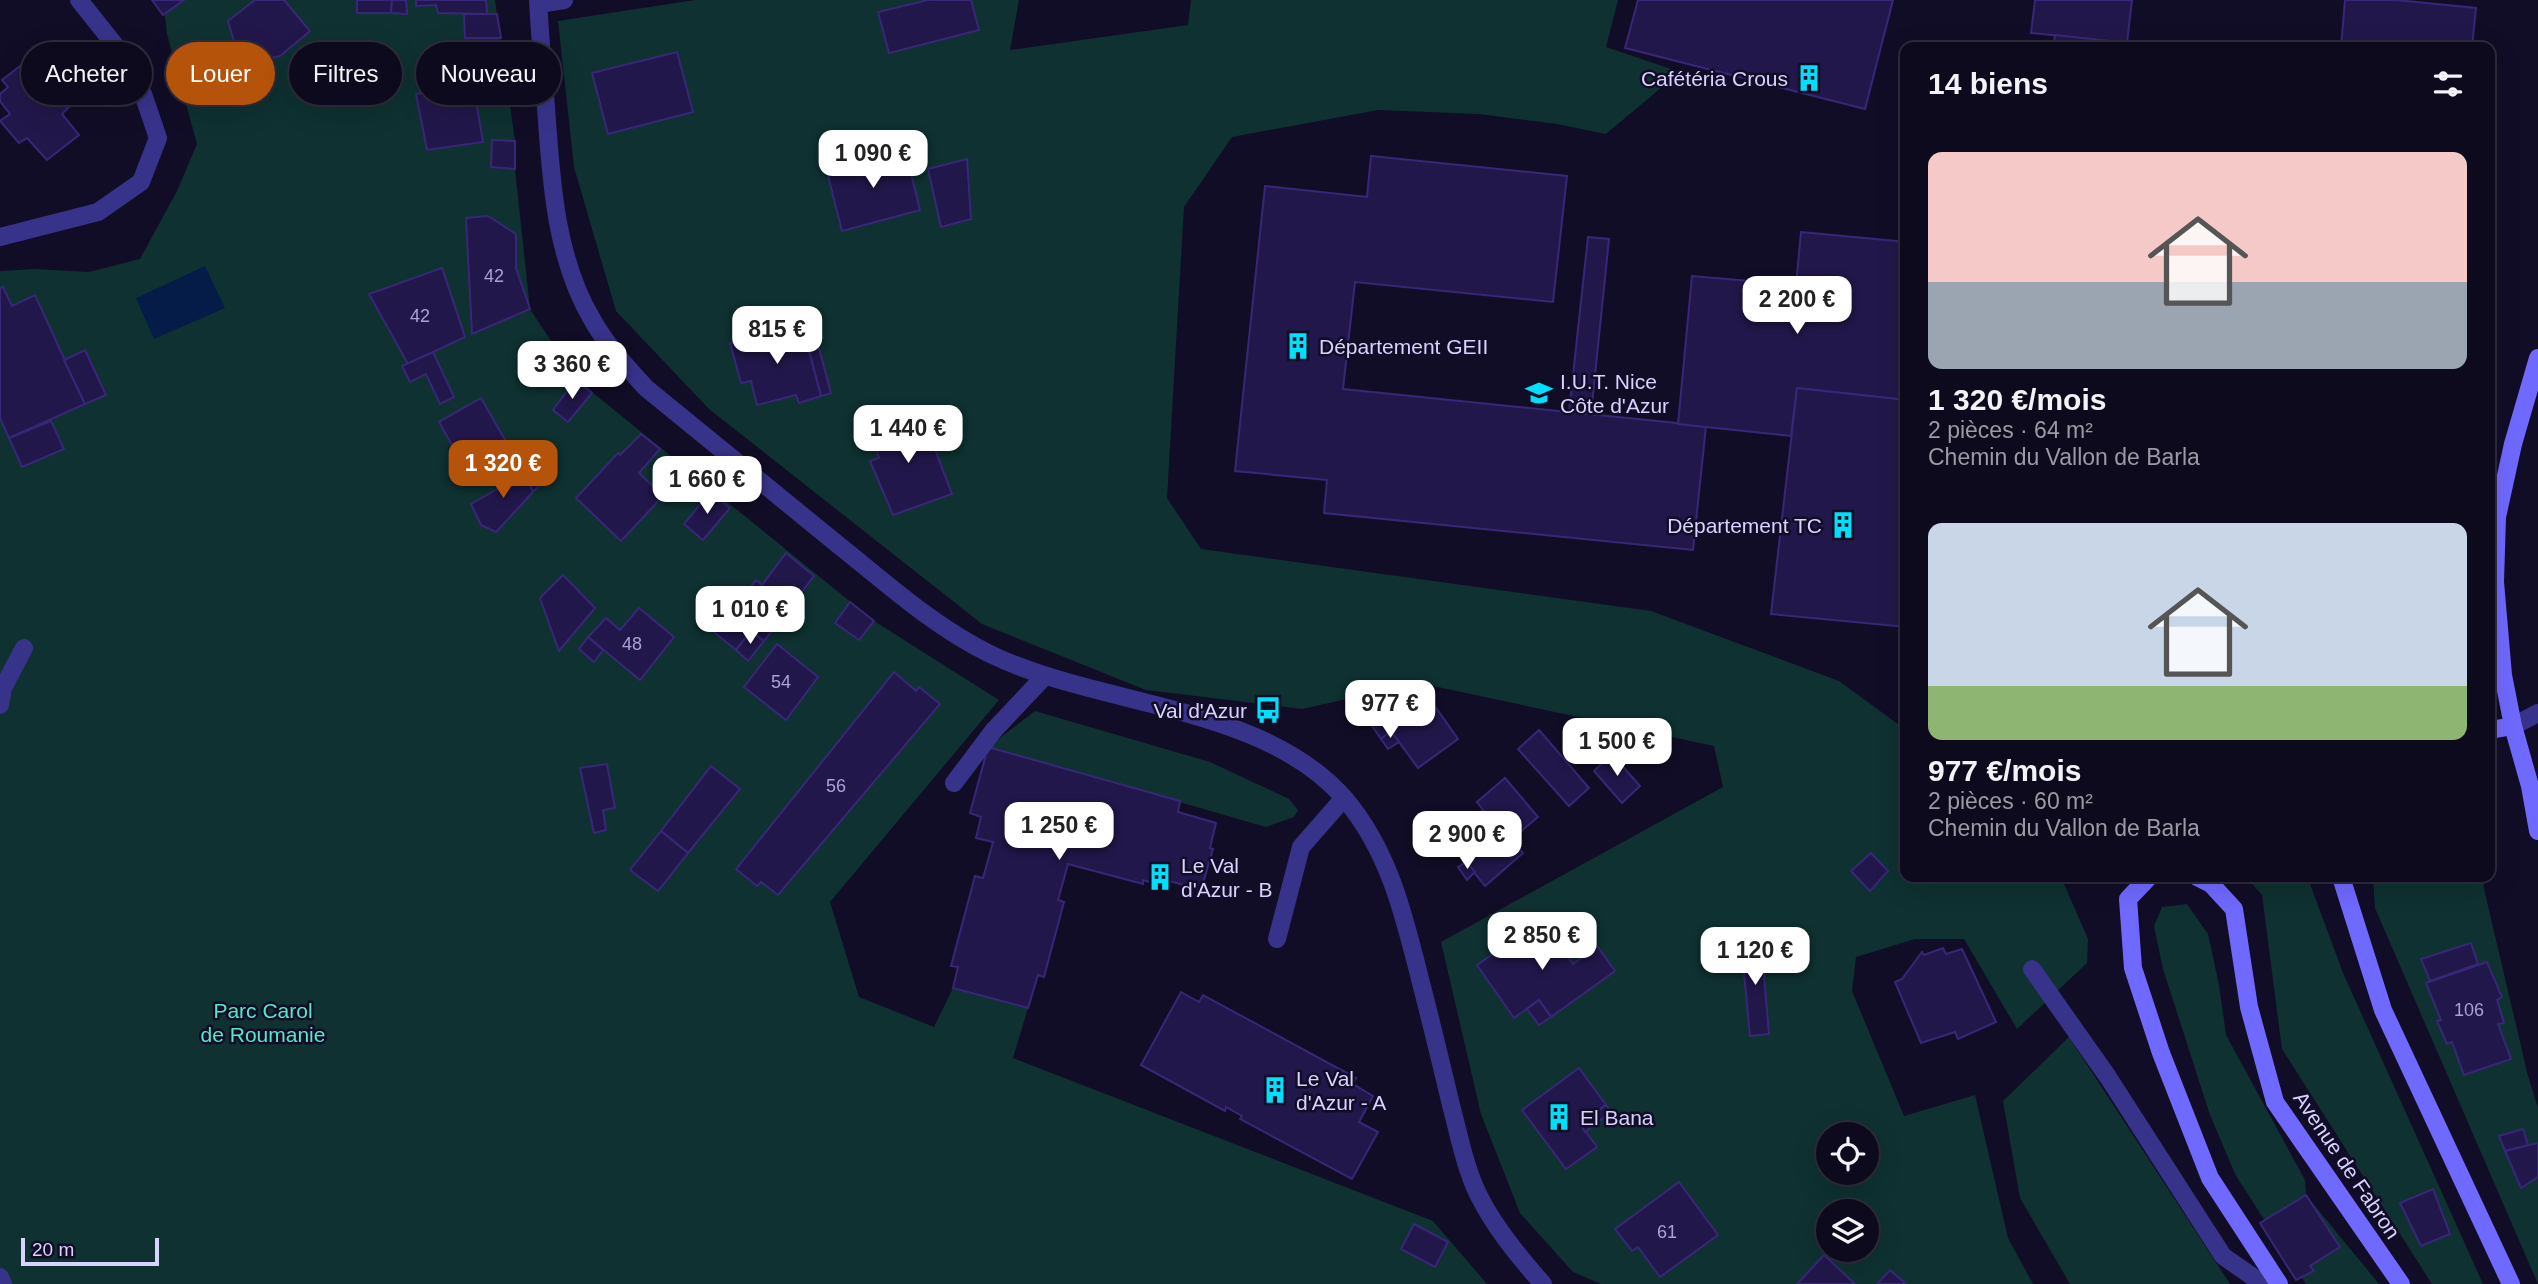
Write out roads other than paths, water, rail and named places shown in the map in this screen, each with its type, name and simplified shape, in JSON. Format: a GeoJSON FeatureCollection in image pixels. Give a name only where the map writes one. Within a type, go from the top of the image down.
{"type":"FeatureCollection","features":[{"type":"Feature","properties":{"kind":"street"},"geometry":{"type":"LineString","coordinates":[[0,237],[98,212],[141,181],[158,138],[143,94],[118,49],[79,0]]}},
{"type":"Feature","properties":{"kind":"street"},"geometry":{"type":"LineString","coordinates":[[564,0],[539,2],[550,171],[560,233],[573,278],[592,320],[615,354],[646,388],[890,586],[989,654],[1044,677],[1226,726],[1300,759],[1324,777],[1361,819],[1385,861],[1402,903],[1462,1146],[1478,1194],[1499,1230],[1543,1284]]}},
{"type":"Feature","properties":{"kind":"street"},"geometry":{"type":"LineString","coordinates":[[2538,358],[2513,444],[2497,517],[2495,582],[2503,675],[2512,726],[2530,786],[2538,831]]}},
{"type":"Feature","properties":{"kind":"street"},"geometry":{"type":"LineString","coordinates":[[0,705],[3,688],[24,648]]}},
{"type":"Feature","properties":{"kind":"street"},"geometry":{"type":"LineString","coordinates":[[954,783],[994,730],[1044,677]]}},
{"type":"Feature","properties":{"kind":"street"},"geometry":{"type":"LineString","coordinates":[[2495,729],[2512,726],[2538,713]]}},
{"type":"Feature","properties":{"kind":"street"},"geometry":{"type":"LineString","coordinates":[[1278,939],[1301,847],[1344,798]]}},
{"type":"Feature","properties":{"kind":"street"},"geometry":{"type":"LineString","coordinates":[[2144,882],[2128,899],[2133,968],[2161,1053],[2210,1178],[2279,1284]]}},
{"type":"Feature","properties":{"kind":"street","name":"Avenue de Fabron"},"geometry":{"type":"LineString","coordinates":[[2207,882],[2234,909],[2249,1007],[2275,1101],[2401,1284]]}},
{"type":"Feature","properties":{"kind":"street"},"geometry":{"type":"LineString","coordinates":[[2343,882],[2383,1010],[2511,1284]]}},
{"type":"Feature","properties":{"kind":"street"},"geometry":{"type":"LineString","coordinates":[[2032,969],[2108,1077],[2222,1256],[2263,1284]]}},
{"type":"Feature","properties":{"kind":"street"},"geometry":{"type":"LineString","coordinates":[[0,1276],[3,1284]]}},
{"type":"Feature","properties":{"kind":"water"},"geometry":{"type":"Polygon","coordinates":[[[205,266],[225,308],[154,339],[136,298],[205,266]]]}},
{"type":"Feature","properties":{"kind":"place","name":"Cafétéria Crous"},"geometry":{"type":"Point","coordinates":[1809,78]}},
{"type":"Feature","properties":{"kind":"place","name":"Département GEII"},"geometry":{"type":"Point","coordinates":[1298,346]}},
{"type":"Feature","properties":{"kind":"place","name":"I.U.T. Nice Côte d'Azur"},"geometry":{"type":"Point","coordinates":[1539,393]}},
{"type":"Feature","properties":{"kind":"place","name":"Département TC"},"geometry":{"type":"Point","coordinates":[1843,525]}},
{"type":"Feature","properties":{"kind":"place","name":"Val d'Azur"},"geometry":{"type":"Point","coordinates":[1268,710]}},
{"type":"Feature","properties":{"kind":"place","name":"Le Val d'Azur - B"},"geometry":{"type":"Point","coordinates":[1160,877]}},
{"type":"Feature","properties":{"kind":"place","name":"Le Val d'Azur - A"},"geometry":{"type":"Point","coordinates":[1275,1090]}},
{"type":"Feature","properties":{"kind":"place","name":"El Bana"},"geometry":{"type":"Point","coordinates":[1559,1117]}},
{"type":"Feature","properties":{"kind":"park label","name":"Parc Carol de Roumanie"},"geometry":{"type":"Point","coordinates":[263,1022]}}]}
